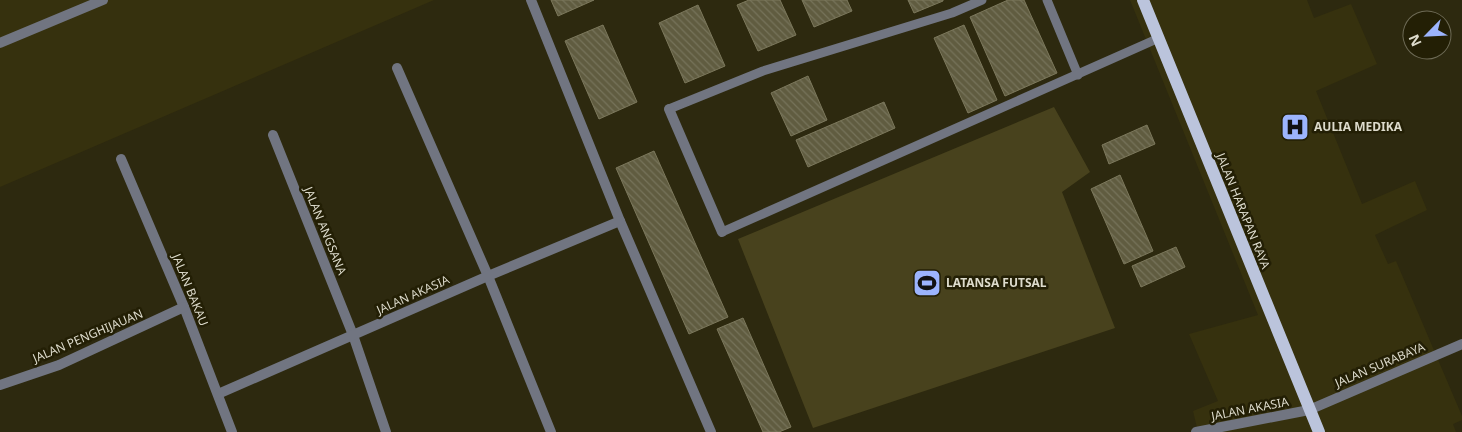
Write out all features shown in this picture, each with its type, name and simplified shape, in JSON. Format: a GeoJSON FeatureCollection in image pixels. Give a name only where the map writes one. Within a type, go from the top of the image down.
{"type":"FeatureCollection","features":[{"type":"Feature","properties":{"kind":"main road","name":"JALAN HARAPAN RAYA"},"geometry":{"type":"LineString","coordinates":[[1143,0],[1319,432]]}},
{"type":"Feature","properties":{"kind":"street"},"geometry":{"type":"LineString","coordinates":[[0,44],[103,0]]}},
{"type":"Feature","properties":{"kind":"street"},"geometry":{"type":"LineString","coordinates":[[531,0],[620,221],[712,432]]}},
{"type":"Feature","properties":{"kind":"street"},"geometry":{"type":"LineString","coordinates":[[397,68],[488,276],[551,432]]}},
{"type":"Feature","properties":{"kind":"street"},"geometry":{"type":"LineString","coordinates":[[668,109],[722,232]]}},
{"type":"Feature","properties":{"kind":"street","name":"JALAN ANGSANA"},"geometry":{"type":"LineString","coordinates":[[273,136],[353,335],[386,432]]}},
{"type":"Feature","properties":{"kind":"street","name":"JALAN BAKAU"},"geometry":{"type":"LineString","coordinates":[[121,159],[184,306],[232,432]]}},
{"type":"Feature","properties":{"kind":"street","name":"JALAN AKASIA"},"geometry":{"type":"LineString","coordinates":[[218,394],[488,276],[620,221]]}},
{"type":"Feature","properties":{"kind":"street","name":"JALAN PENGHIJAUAN"},"geometry":{"type":"LineString","coordinates":[[0,385],[59,365],[184,306]]}},
{"type":"Feature","properties":{"kind":"street","name":"JALAN SURABAYA"},"geometry":{"type":"LineString","coordinates":[[1309,410],[1462,344]]}},
{"type":"Feature","properties":{"kind":"street","name":"JALAN AKASIA"},"geometry":{"type":"LineString","coordinates":[[1196,432],[1309,410]]}},
{"type":"Feature","properties":{"kind":"lane"},"geometry":{"type":"LineString","coordinates":[[668,109],[763,71],[952,13],[982,0]]}},
{"type":"Feature","properties":{"kind":"lane"},"geometry":{"type":"LineString","coordinates":[[1047,0],[1078,75]]}},
{"type":"Feature","properties":{"kind":"lane"},"geometry":{"type":"LineString","coordinates":[[722,232],[1159,38]]}},
{"type":"Feature","properties":{"kind":"shaded area"},"geometry":{"type":"Polygon","coordinates":[[[0,0],[434,0],[0,187],[0,0]]]}},
{"type":"Feature","properties":{"kind":"shaded area"},"geometry":{"type":"Polygon","coordinates":[[[1130,0],[1307,0],[1314,18],[1351,4],[1377,64],[1316,91],[1362,204],[1415,181],[1427,210],[1375,235],[1388,264],[1396,261],[1462,416],[1462,420],[1453,424],[1456,432],[1198,432],[1193,411],[1218,401],[1189,334],[1258,315],[1130,0]]]}},
{"type":"Feature","properties":{"kind":"shaded area","name":"LATANSA FUTSAL"},"geometry":{"type":"Polygon","coordinates":[[[1054,107],[1090,172],[1062,192],[1115,328],[813,428],[738,239],[1054,107]]]}},
{"type":"Feature","properties":{"kind":"building"},"geometry":{"type":"Polygon","coordinates":[[[551,0],[594,0],[558,16],[551,0]]]}},
{"type":"Feature","properties":{"kind":"building"},"geometry":{"type":"Polygon","coordinates":[[[749,0],[780,0],[796,35],[758,51],[737,5],[749,0]]]}},
{"type":"Feature","properties":{"kind":"building"},"geometry":{"type":"Polygon","coordinates":[[[802,0],[847,0],[852,11],[814,27],[802,0]]]}},
{"type":"Feature","properties":{"kind":"building"},"geometry":{"type":"Polygon","coordinates":[[[908,0],[943,0],[943,1],[914,13],[908,0]]]}},
{"type":"Feature","properties":{"kind":"building"},"geometry":{"type":"Polygon","coordinates":[[[1008,0],[1024,0],[1057,73],[1005,96],[970,17],[1008,0]]]}},
{"type":"Feature","properties":{"kind":"building"},"geometry":{"type":"Polygon","coordinates":[[[698,5],[725,66],[685,83],[659,23],[698,5]]]}},
{"type":"Feature","properties":{"kind":"building"},"geometry":{"type":"Polygon","coordinates":[[[603,25],[637,102],[599,119],[565,41],[603,25]]]}},
{"type":"Feature","properties":{"kind":"building"},"geometry":{"type":"Polygon","coordinates":[[[964,25],[997,100],[968,113],[934,38],[964,25]]]}},
{"type":"Feature","properties":{"kind":"building"},"geometry":{"type":"Polygon","coordinates":[[[808,76],[827,120],[791,136],[771,93],[808,76]]]}},
{"type":"Feature","properties":{"kind":"building"},"geometry":{"type":"Polygon","coordinates":[[[884,102],[895,128],[808,167],[796,140],[884,102]]]}},
{"type":"Feature","properties":{"kind":"building"},"geometry":{"type":"Polygon","coordinates":[[[1147,125],[1155,144],[1109,164],[1102,145],[1147,125]]]}},
{"type":"Feature","properties":{"kind":"building"},"geometry":{"type":"Polygon","coordinates":[[[654,151],[728,317],[689,334],[616,168],[654,151]]]}},
{"type":"Feature","properties":{"kind":"building"},"geometry":{"type":"Polygon","coordinates":[[[1120,175],[1153,251],[1124,264],[1091,189],[1120,175]]]}},
{"type":"Feature","properties":{"kind":"building"},"geometry":{"type":"Polygon","coordinates":[[[1176,247],[1185,267],[1141,287],[1132,266],[1176,247]]]}},
{"type":"Feature","properties":{"kind":"building"},"geometry":{"type":"Polygon","coordinates":[[[743,318],[791,427],[779,432],[763,432],[717,329],[743,318]]]}},
{"type":"Feature","properties":{"kind":"place","name":"AULIA MEDIKA"},"geometry":{"type":"Point","coordinates":[1295,127]}},
{"type":"Feature","properties":{"kind":"place","name":"LATANSA FUTSAL"},"geometry":{"type":"Point","coordinates":[927,283]}}]}
